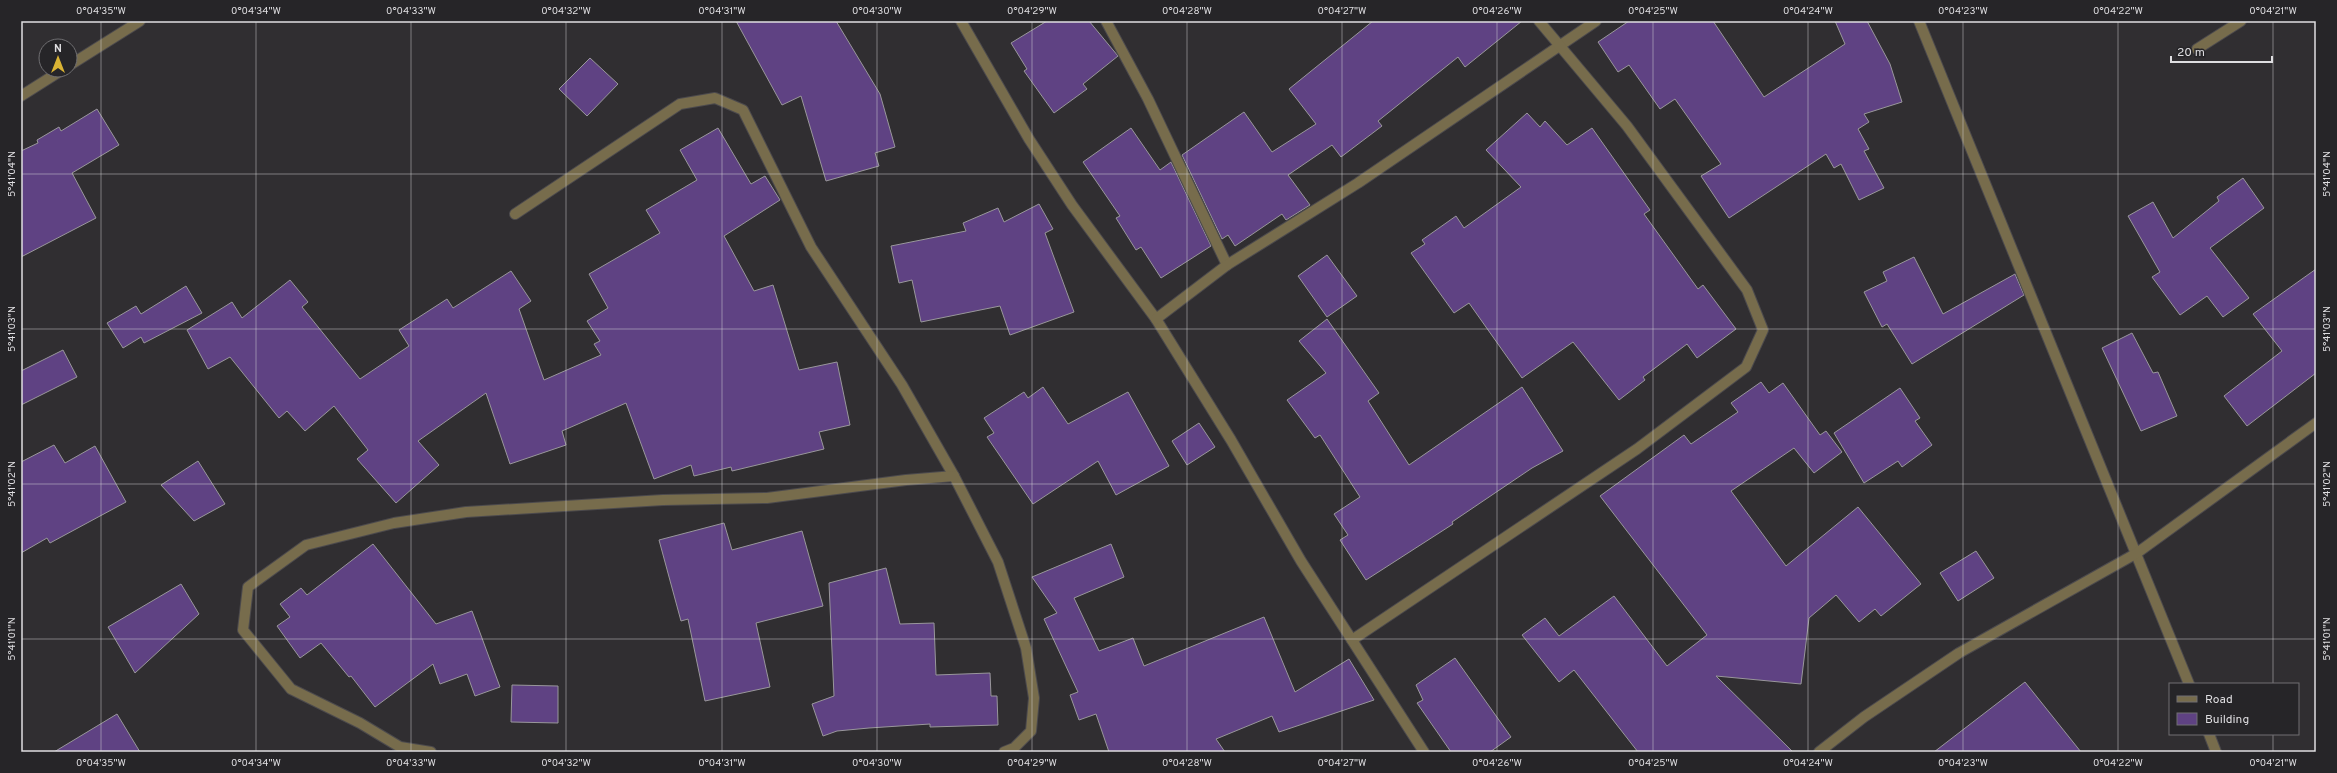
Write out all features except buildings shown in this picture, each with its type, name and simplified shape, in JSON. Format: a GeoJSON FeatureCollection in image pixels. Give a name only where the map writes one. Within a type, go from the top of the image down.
{"type":"FeatureCollection","features":[{"type":"Feature","properties":{"kind":"street"},"geometry":{"type":"LineString","coordinates":[[78,60],[140,21]]}},
{"type":"Feature","properties":{"kind":"street"},"geometry":{"type":"LineString","coordinates":[[961,21],[1033,146],[1072,205],[1156,319],[1231,440],[1301,561],[1424,752]]}},
{"type":"Feature","properties":{"kind":"street"},"geometry":{"type":"LineString","coordinates":[[1106,21],[1148,99],[1227,265]]}},
{"type":"Feature","properties":{"kind":"street"},"geometry":{"type":"LineString","coordinates":[[1352,640],[1637,449],[1746,366],[1763,330],[1747,290],[1627,126],[1539,21]]}},
{"type":"Feature","properties":{"kind":"street"},"geometry":{"type":"LineString","coordinates":[[1156,319],[1227,265],[1358,182],[1558,45],[1596,21]]}},
{"type":"Feature","properties":{"kind":"street"},"geometry":{"type":"LineString","coordinates":[[1919,21],[2137,553],[2189,683]]}},
{"type":"Feature","properties":{"kind":"street"},"geometry":{"type":"LineString","coordinates":[[2197,49],[2241,21]]}},
{"type":"Feature","properties":{"kind":"street"},"geometry":{"type":"LineString","coordinates":[[21,96],[49,78]]}},
{"type":"Feature","properties":{"kind":"street"},"geometry":{"type":"LineString","coordinates":[[515,214],[680,104],[715,98],[743,110],[811,247],[902,386],[954,476],[998,562],[1026,648],[1034,698],[1031,731],[1014,748],[1004,752]]}},
{"type":"Feature","properties":{"kind":"street"},"geometry":{"type":"LineString","coordinates":[[1819,752],[1864,717],[1959,653],[2137,553],[2316,423]]}},
{"type":"Feature","properties":{"kind":"street"},"geometry":{"type":"LineString","coordinates":[[431,752],[400,747],[360,723],[291,689],[243,630],[248,587],[306,545],[401,522],[466,512],[663,500],[767,498],[891,482],[954,476]]}},
{"type":"Feature","properties":{"kind":"street"},"geometry":{"type":"LineString","coordinates":[[2209,735],[2216,752]]}}]}
